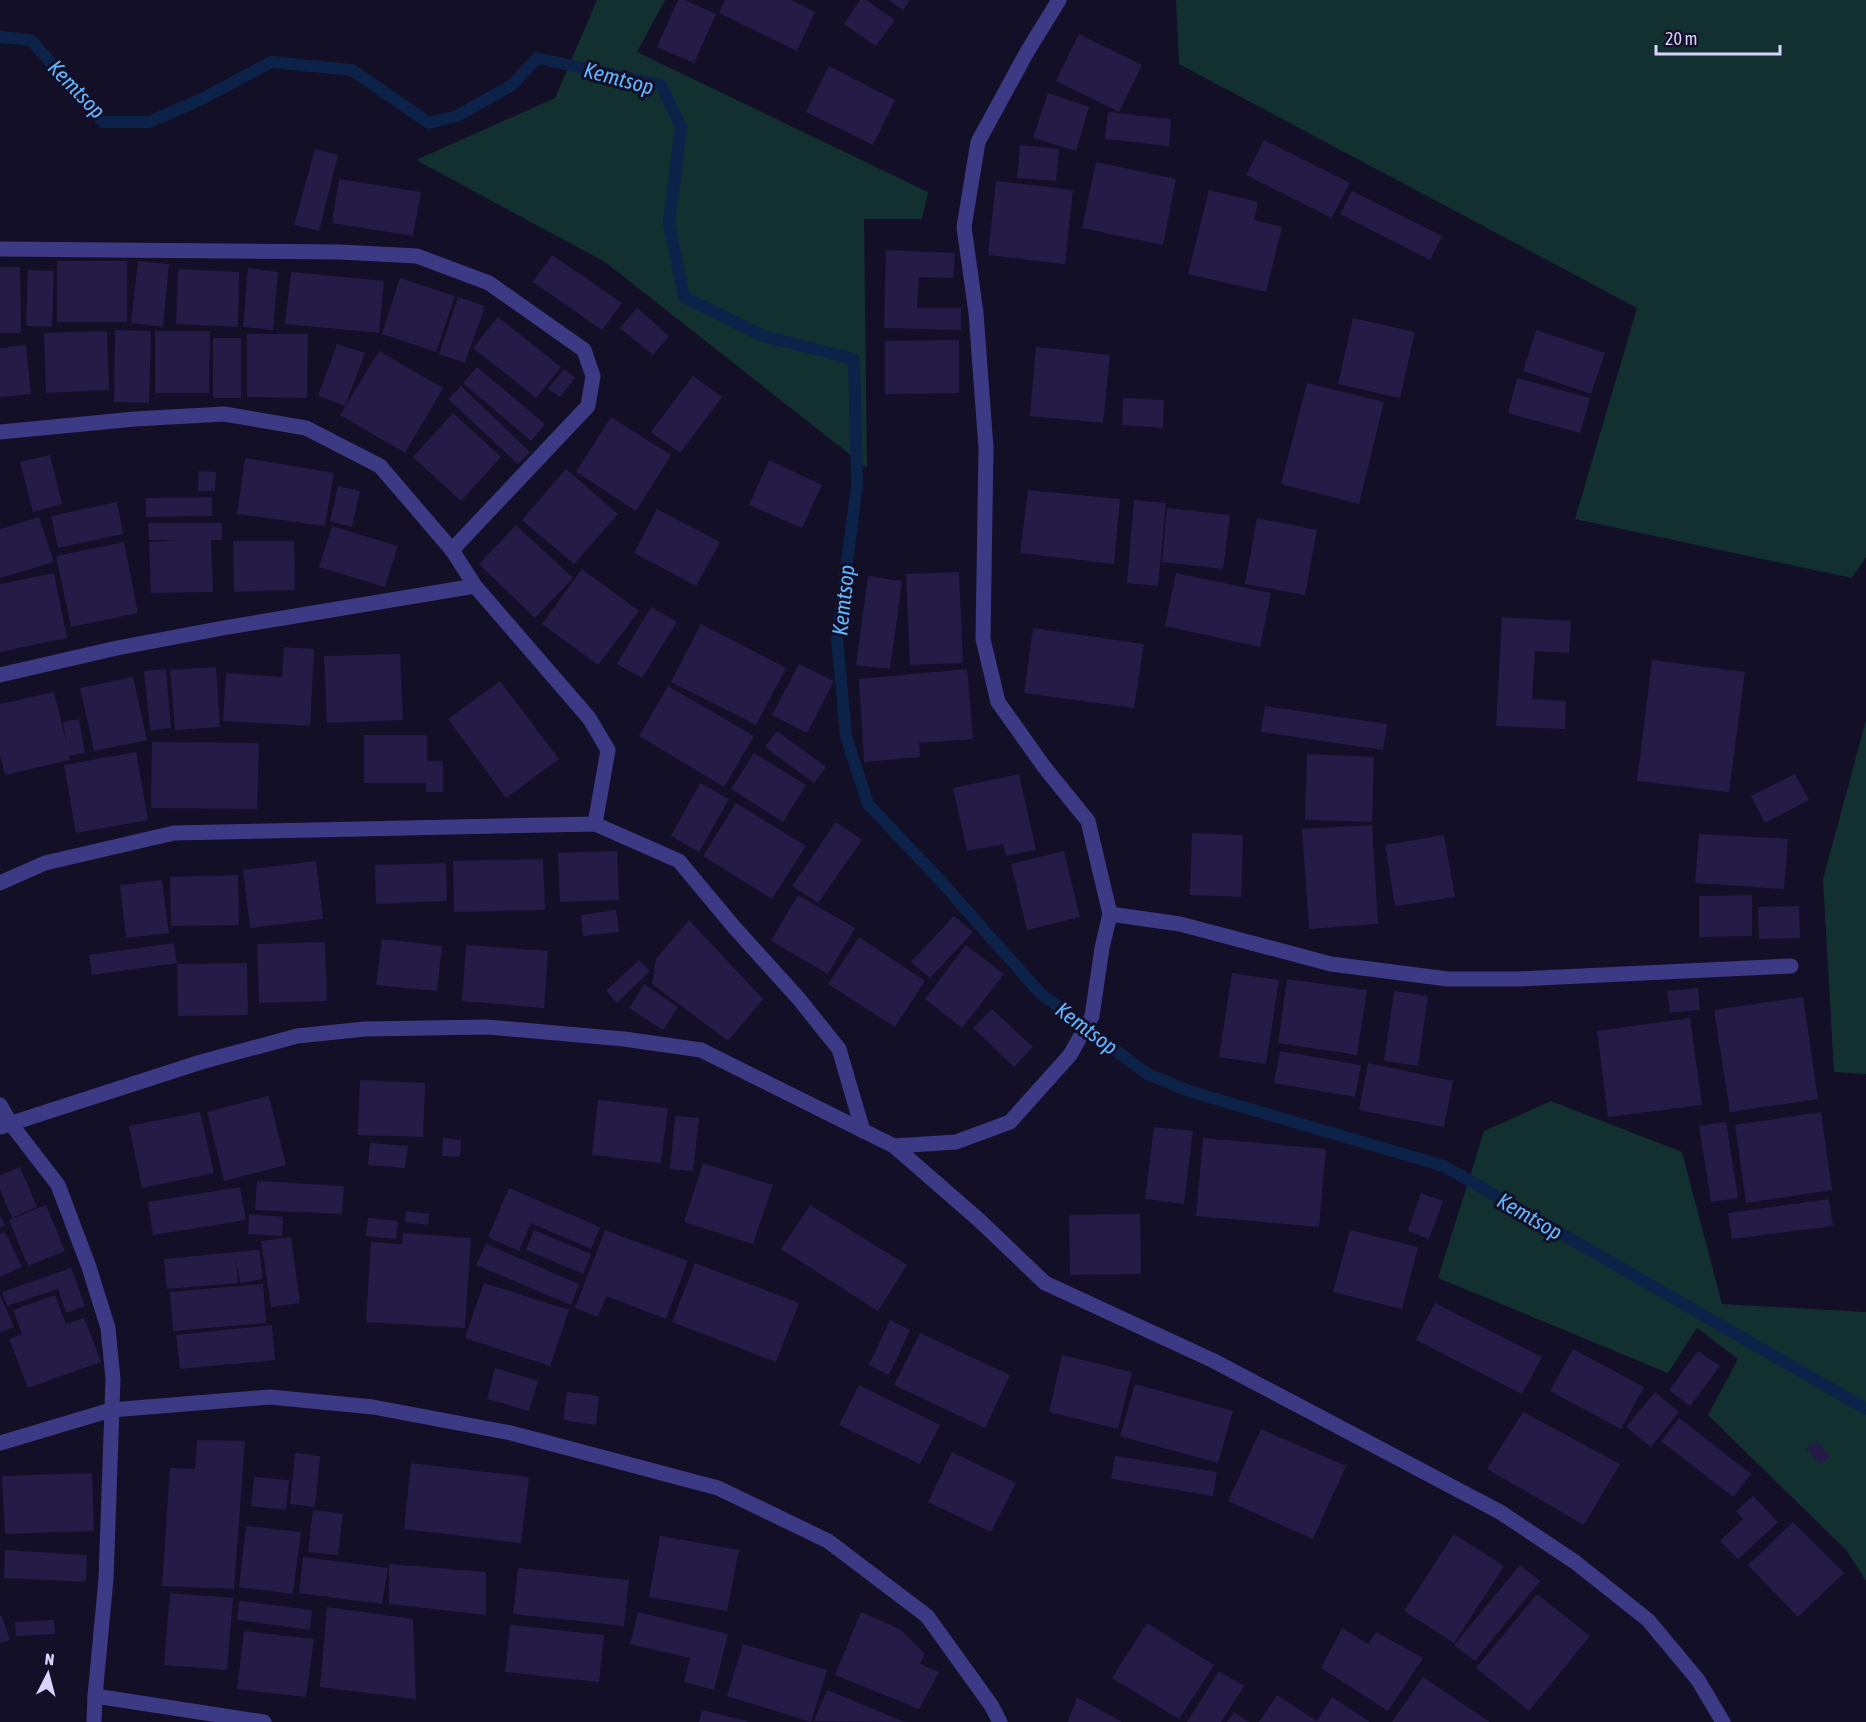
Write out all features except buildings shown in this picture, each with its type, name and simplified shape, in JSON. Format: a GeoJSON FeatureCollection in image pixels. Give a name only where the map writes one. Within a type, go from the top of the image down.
{"type":"FeatureCollection","features":[{"type":"Feature","properties":{"kind":"street"},"geometry":{"type":"LineString","coordinates":[[894,1146],[956,1143],[1010,1122],[1070,1055],[1092,1016],[1102,948],[1110,914],[1088,821],[1045,768],[998,702],[984,639],[986,448],[976,313],[964,227],[978,142],[1026,52],[1059,0]]}},
{"type":"Feature","properties":{"kind":"street"},"geometry":{"type":"LineString","coordinates":[[0,249],[340,252],[417,256],[489,283],[584,350],[593,376],[588,406],[452,549]]}},
{"type":"Feature","properties":{"kind":"street"},"geometry":{"type":"LineString","coordinates":[[0,432],[135,419],[224,414],[306,428],[380,466],[452,549],[475,586],[589,718],[608,750],[595,824]]}},
{"type":"Feature","properties":{"kind":"street"},"geometry":{"type":"LineString","coordinates":[[0,675],[170,638],[475,586]]}},
{"type":"Feature","properties":{"kind":"street"},"geometry":{"type":"LineString","coordinates":[[0,883],[45,863],[174,832],[595,824],[679,861],[734,927],[799,999],[839,1049],[863,1131]]}},
{"type":"Feature","properties":{"kind":"street"},"geometry":{"type":"LineString","coordinates":[[1110,914],[1180,924],[1331,964],[1448,979],[1518,979],[1791,966]]}},
{"type":"Feature","properties":{"kind":"street"},"geometry":{"type":"LineString","coordinates":[[6,1125],[201,1062],[297,1036],[364,1029],[487,1027],[624,1039],[701,1050],[894,1146],[979,1220],[1045,1283],[1214,1362],[1500,1512],[1575,1562],[1648,1620],[1698,1680],[1723,1722]]}},
{"type":"Feature","properties":{"kind":"street"},"geometry":{"type":"LineString","coordinates":[[0,1105],[6,1125],[58,1185],[89,1267],[108,1328],[113,1379],[106,1579],[94,1722]]}},
{"type":"Feature","properties":{"kind":"street"},"geometry":{"type":"LineString","coordinates":[[0,1443],[111,1410],[270,1397],[373,1407],[511,1433],[718,1488],[828,1541],[927,1616],[991,1705],[1000,1722]]}},
{"type":"Feature","properties":{"kind":"street"},"geometry":{"type":"LineString","coordinates":[[95,1696],[264,1722]]}},
{"type":"Feature","properties":{"kind":"green space"},"geometry":{"type":"Polygon","coordinates":[[[597,0],[665,0],[637,52],[928,192],[922,219],[864,219],[867,468],[605,262],[416,160],[555,98],[597,0]]]}},
{"type":"Feature","properties":{"kind":"green space"},"geometry":{"type":"Polygon","coordinates":[[[1176,0],[1866,0],[1866,557],[1852,578],[1575,519],[1637,308],[1179,64],[1176,0]]]}},
{"type":"Feature","properties":{"kind":"green space"},"geometry":{"type":"Polygon","coordinates":[[[1866,720],[1866,1074],[1834,1072],[1823,879],[1866,720]]]}},
{"type":"Feature","properties":{"kind":"green space"},"geometry":{"type":"Polygon","coordinates":[[[1551,1101],[1682,1152],[1722,1304],[1866,1312],[1866,1581],[1847,1551],[1708,1415],[1738,1359],[1697,1328],[1668,1373],[1438,1278],[1484,1131],[1551,1101]]]}},
{"type":"Feature","properties":{"kind":"waterway","name":"Kemtsop"},"geometry":{"type":"LineString","coordinates":[[0,37],[31,40],[103,122],[149,122],[202,99],[271,62],[352,70],[429,123],[457,116],[512,85],[537,58],[661,85],[681,127],[669,223],[684,297],[763,336],[854,359],[857,485],[837,638],[846,736],[868,804],[937,877],[1040,993],[1147,1074],[1192,1092],[1444,1166],[1866,1409]]}}]}
